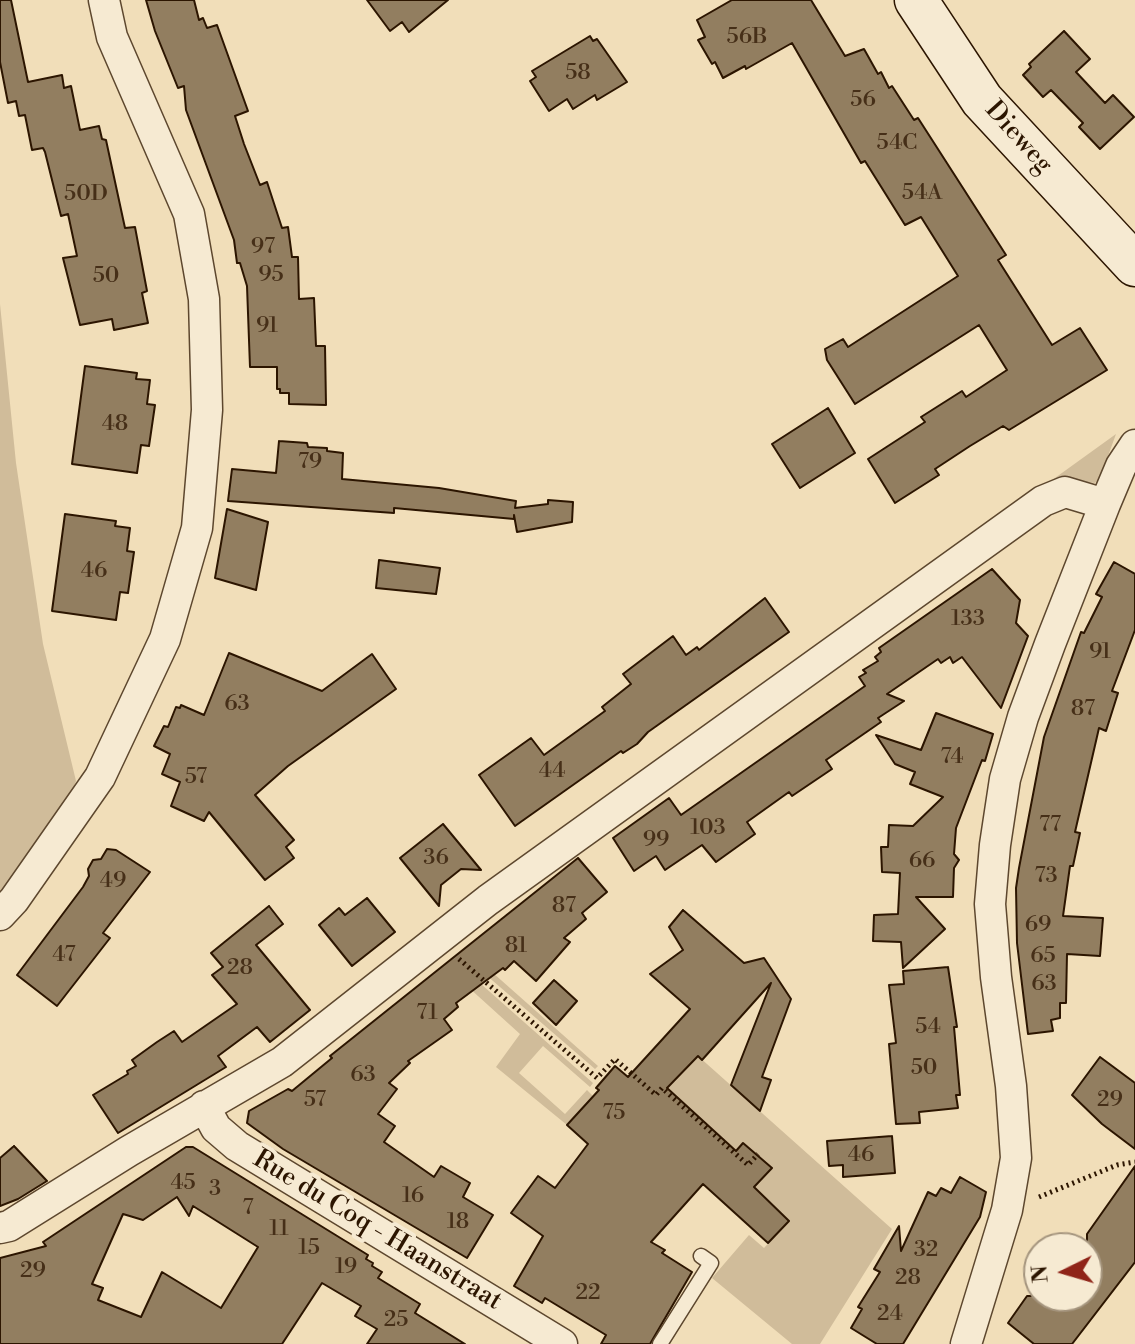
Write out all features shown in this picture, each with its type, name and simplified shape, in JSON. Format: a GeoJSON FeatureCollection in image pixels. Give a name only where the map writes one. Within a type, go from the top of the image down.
{"type":"FeatureCollection","features":[{"type":"Feature","properties":{"kind":"street"},"geometry":{"type":"LineString","coordinates":[[0,915],[14,900],[100,777],[165,639],[197,528],[207,410],[204,299],[189,214],[112,37],[104,0]]}},
{"type":"Feature","properties":{"kind":"street","name":"Dieweg"},"geometry":{"type":"LineString","coordinates":[[916,0],[982,100],[1135,265]]}},
{"type":"Feature","properties":{"kind":"street"},"geometry":{"type":"LineString","coordinates":[[966,1344],[1007,1210],[1016,1158],[990,904],[1003,792],[1023,717],[1105,504],[1121,466],[1135,445]]}},
{"type":"Feature","properties":{"kind":"street"},"geometry":{"type":"LineString","coordinates":[[0,1228],[9,1226],[204,1106],[282,1062],[488,900],[1043,501],[1065,492],[1105,504]]}},
{"type":"Feature","properties":{"kind":"street","name":"Rue du Coq - Haanstraat"},"geometry":{"type":"LineString","coordinates":[[204,1106],[216,1128],[237,1146],[562,1344]]}},
{"type":"Feature","properties":{"kind":"lane"},"geometry":{"type":"LineString","coordinates":[[660,1344],[711,1263],[701,1256]]}},
{"type":"Feature","properties":{"kind":"path"},"geometry":{"type":"LineString","coordinates":[[452,953],[597,1078],[615,1059],[656,1095],[662,1088],[748,1165],[758,1154]]}},
{"type":"Feature","properties":{"kind":"path"},"geometry":{"type":"LineString","coordinates":[[1038,1197],[1117,1165],[1135,1162]]}},
{"type":"Feature","properties":{"kind":"shaded area"},"geometry":{"type":"Polygon","coordinates":[[[0,304],[16,463],[43,644],[76,781],[60,821],[0,896],[0,304]]]}},
{"type":"Feature","properties":{"kind":"shaded area"},"geometry":{"type":"Polygon","coordinates":[[[1116,434],[1100,478],[1095,483],[1062,479],[1048,483],[1116,434]]]}},
{"type":"Feature","properties":{"kind":"shaded area"},"geometry":{"type":"Polygon","coordinates":[[[475,957],[598,1066],[595,1069],[471,962],[475,957]]]}},
{"type":"Feature","properties":{"kind":"shaded area"},"geometry":{"type":"Polygon","coordinates":[[[464,969],[593,1083],[590,1087],[543,1046],[519,1073],[565,1114],[587,1090],[593,1096],[567,1125],[496,1067],[520,1034],[457,977],[464,969]]]}},
{"type":"Feature","properties":{"kind":"shaded area"},"geometry":{"type":"Polygon","coordinates":[[[698,1056],[892,1229],[820,1344],[792,1344],[712,1278],[749,1235],[764,1248],[789,1221],[752,1190],[771,1168],[743,1143],[736,1151],[667,1088],[698,1056]]]}},
{"type":"Feature","properties":{"kind":"building"},"geometry":{"type":"Polygon","coordinates":[[[0,0],[11,0],[28,82],[62,75],[64,88],[71,86],[80,130],[99,126],[102,139],[106,140],[125,228],[135,227],[147,291],[142,293],[148,323],[114,330],[112,319],[80,325],[63,258],[77,256],[68,214],[61,216],[43,148],[32,150],[25,115],[19,116],[16,101],[8,103],[0,62],[0,0]]]}},
{"type":"Feature","properties":{"kind":"building"},"geometry":{"type":"Polygon","coordinates":[[[146,0],[194,0],[199,20],[203,18],[207,28],[217,25],[248,111],[235,116],[244,144],[260,185],[267,182],[282,228],[288,227],[292,257],[298,257],[299,299],[314,298],[316,346],[325,346],[326,405],[289,404],[289,393],[280,393],[277,389],[277,367],[250,367],[247,286],[240,263],[237,263],[234,240],[186,110],[184,86],[178,88],[146,0]]]}},
{"type":"Feature","properties":{"kind":"building"},"geometry":{"type":"Polygon","coordinates":[[[367,0],[448,0],[409,32],[402,22],[390,31],[367,0]]]}},
{"type":"Feature","properties":{"kind":"building"},"geometry":{"type":"Polygon","coordinates":[[[732,0],[811,0],[845,56],[864,49],[878,74],[881,72],[889,88],[892,86],[914,120],[918,118],[1006,255],[998,260],[1052,345],[1080,328],[1107,370],[1009,430],[1003,426],[970,446],[935,469],[939,475],[895,503],[868,459],[925,422],[921,417],[962,391],[966,397],[1007,370],[979,325],[855,404],[827,360],[825,349],[843,339],[848,347],[958,276],[921,217],[905,225],[865,161],[861,163],[792,43],[723,78],[698,40],[705,37],[697,20],[732,0]]]}},
{"type":"Feature","properties":{"kind":"building"},"geometry":{"type":"Polygon","coordinates":[[[1064,31],[1090,59],[1076,72],[1105,103],[1113,95],[1134,117],[1100,149],[1079,127],[1083,123],[1051,90],[1043,97],[1023,75],[1031,67],[1029,64],[1064,31]]]}},
{"type":"Feature","properties":{"kind":"building"},"geometry":{"type":"Polygon","coordinates":[[[590,36],[593,41],[597,39],[627,82],[597,100],[595,95],[573,109],[567,99],[549,111],[530,81],[536,77],[532,71],[590,36]]]}},
{"type":"Feature","properties":{"kind":"building"},"geometry":{"type":"Polygon","coordinates":[[[85,366],[137,373],[136,379],[150,380],[147,404],[155,405],[149,446],[141,445],[137,473],[72,464],[85,366]]]}},
{"type":"Feature","properties":{"kind":"building"},"geometry":{"type":"Polygon","coordinates":[[[828,408],[855,453],[800,488],[772,444],[828,408]]]}},
{"type":"Feature","properties":{"kind":"building"},"geometry":{"type":"Polygon","coordinates":[[[279,441],[307,443],[308,447],[343,453],[342,479],[439,488],[516,501],[515,508],[548,504],[548,500],[573,502],[572,522],[517,532],[514,515],[514,519],[394,508],[394,513],[228,501],[232,469],[276,473],[279,441]]]}},
{"type":"Feature","properties":{"kind":"building"},"geometry":{"type":"Polygon","coordinates":[[[227,509],[268,522],[256,590],[215,578],[227,509]]]}},
{"type":"Feature","properties":{"kind":"building"},"geometry":{"type":"Polygon","coordinates":[[[65,514],[116,521],[115,526],[130,528],[127,551],[134,552],[128,593],[120,592],[116,620],[52,611],[65,514]]]}},
{"type":"Feature","properties":{"kind":"building"},"geometry":{"type":"Polygon","coordinates":[[[379,560],[440,568],[436,594],[376,588],[379,560]]]}},
{"type":"Feature","properties":{"kind":"building"},"geometry":{"type":"Polygon","coordinates":[[[1114,562],[1135,574],[1135,630],[1112,691],[1118,693],[1106,731],[1099,728],[1075,832],[1080,833],[1073,866],[1070,866],[1063,916],[1103,918],[1100,956],[1067,954],[1066,1003],[1060,1003],[1060,1018],[1051,1020],[1053,1031],[1028,1034],[1017,943],[1016,888],[1019,868],[1044,737],[1081,632],[1084,633],[1102,597],[1096,594],[1114,562]]]}},
{"type":"Feature","properties":{"kind":"building"},"geometry":{"type":"Polygon","coordinates":[[[992,569],[1020,600],[1016,623],[1028,636],[1001,708],[962,657],[953,663],[950,657],[941,663],[938,659],[887,694],[904,701],[878,718],[881,722],[826,760],[832,769],[792,796],[789,792],[747,822],[755,834],[716,862],[702,845],[665,870],[656,856],[634,871],[613,838],[669,798],[681,815],[865,686],[859,677],[866,673],[863,670],[878,661],[875,657],[881,652],[879,648],[992,569]]]}},
{"type":"Feature","properties":{"kind":"building"},"geometry":{"type":"Polygon","coordinates":[[[765,598],[789,632],[648,732],[637,744],[623,753],[621,751],[515,826],[479,775],[531,738],[544,755],[605,711],[602,707],[631,684],[623,674],[673,636],[686,655],[697,647],[699,650],[765,598]]]}},
{"type":"Feature","properties":{"kind":"building"},"geometry":{"type":"Polygon","coordinates":[[[229,653],[322,691],[372,654],[396,689],[288,766],[255,795],[294,840],[286,847],[294,858],[265,880],[209,812],[204,821],[171,806],[180,782],[162,774],[170,754],[154,746],[164,726],[168,727],[176,707],[180,708],[181,705],[204,715],[229,653]]]}},
{"type":"Feature","properties":{"kind":"building"},"geometry":{"type":"Polygon","coordinates":[[[936,713],[993,734],[985,761],[982,760],[956,828],[954,854],[959,860],[954,868],[953,897],[916,897],[945,929],[903,968],[901,942],[873,941],[874,915],[898,914],[900,873],[882,872],[881,847],[888,847],[889,825],[913,826],[943,797],[910,784],[915,772],[895,764],[876,735],[921,750],[936,713]]]}},
{"type":"Feature","properties":{"kind":"building"},"geometry":{"type":"Polygon","coordinates":[[[443,824],[481,870],[461,869],[441,885],[439,906],[400,858],[443,824]]]}},
{"type":"Feature","properties":{"kind":"building"},"geometry":{"type":"Polygon","coordinates":[[[107,849],[116,850],[150,872],[103,933],[110,938],[57,1006],[17,975],[83,887],[93,860],[101,859],[107,849]]]}},
{"type":"Feature","properties":{"kind":"building"},"geometry":{"type":"Polygon","coordinates":[[[578,858],[607,892],[582,913],[586,919],[564,938],[570,942],[536,981],[514,961],[456,1003],[458,1007],[444,1019],[452,1030],[408,1061],[410,1063],[389,1083],[397,1089],[378,1114],[395,1126],[384,1142],[434,1177],[441,1166],[470,1183],[463,1197],[493,1215],[467,1258],[283,1149],[247,1123],[249,1111],[288,1089],[292,1091],[332,1058],[330,1056],[578,858]]]}},
{"type":"Feature","properties":{"kind":"building"},"geometry":{"type":"Polygon","coordinates":[[[367,898],[395,932],[352,966],[319,925],[339,908],[345,915],[367,898]]]}},
{"type":"Feature","properties":{"kind":"building"},"geometry":{"type":"Polygon","coordinates":[[[269,906],[283,924],[256,945],[310,1010],[270,1042],[257,1027],[218,1056],[226,1067],[118,1133],[93,1095],[128,1074],[127,1071],[136,1066],[132,1060],[174,1031],[182,1042],[237,1004],[212,975],[223,967],[211,953],[269,906]]]}},
{"type":"Feature","properties":{"kind":"building"},"geometry":{"type":"Polygon","coordinates":[[[683,910],[744,963],[764,958],[791,999],[762,1077],[771,1080],[760,1111],[731,1085],[771,983],[702,1060],[698,1056],[667,1088],[736,1151],[743,1143],[772,1168],[754,1187],[789,1221],[768,1243],[703,1184],[651,1242],[692,1272],[650,1344],[601,1344],[606,1335],[545,1298],[542,1303],[514,1286],[543,1236],[511,1213],[538,1176],[555,1188],[588,1144],[567,1125],[599,1090],[596,1088],[615,1066],[628,1077],[690,1009],[650,974],[683,950],[669,927],[683,910]]]}},
{"type":"Feature","properties":{"kind":"building"},"geometry":{"type":"Polygon","coordinates":[[[948,967],[957,1027],[954,1027],[960,1095],[956,1095],[958,1108],[919,1112],[920,1123],[896,1124],[889,1044],[896,1043],[889,985],[904,984],[903,971],[948,967]]]}},
{"type":"Feature","properties":{"kind":"building"},"geometry":{"type":"Polygon","coordinates":[[[554,980],[577,1001],[556,1025],[533,1003],[554,980]]]}},
{"type":"Feature","properties":{"kind":"building"},"geometry":{"type":"Polygon","coordinates":[[[1100,1057],[1135,1083],[1135,1149],[1102,1124],[1072,1095],[1100,1057]]]}},
{"type":"Feature","properties":{"kind":"building"},"geometry":{"type":"Polygon","coordinates":[[[892,1136],[895,1173],[843,1177],[843,1165],[829,1166],[827,1141],[892,1136]]]}},
{"type":"Feature","properties":{"kind":"building"},"geometry":{"type":"Polygon","coordinates":[[[14,1146],[47,1181],[0,1206],[0,1158],[14,1146]]]}},
{"type":"Feature","properties":{"kind":"building"},"geometry":{"type":"Polygon","coordinates":[[[186,1147],[193,1147],[368,1255],[366,1259],[382,1272],[378,1278],[420,1304],[415,1313],[465,1344],[367,1344],[377,1329],[355,1316],[361,1306],[322,1283],[282,1344],[0,1344],[0,1258],[46,1246],[43,1242],[186,1147]],[[177,1197],[143,1220],[123,1214],[92,1284],[103,1288],[98,1300],[141,1317],[162,1272],[221,1308],[258,1247],[193,1206],[189,1216],[177,1197]]]}},
{"type":"Feature","properties":{"kind":"building"},"geometry":{"type":"Polygon","coordinates":[[[1135,1166],[1135,1262],[1103,1304],[1103,1232],[1088,1232],[1135,1166]]]}},
{"type":"Feature","properties":{"kind":"building"},"geometry":{"type":"Polygon","coordinates":[[[960,1177],[986,1192],[980,1217],[903,1344],[877,1344],[851,1328],[862,1309],[858,1307],[880,1272],[874,1269],[899,1226],[901,1251],[928,1192],[936,1196],[941,1188],[951,1193],[960,1177]]]}},
{"type":"Feature","properties":{"kind":"building"},"geometry":{"type":"Polygon","coordinates":[[[1023,1302],[1023,1312],[1097,1312],[1072,1344],[1034,1344],[1008,1323],[1023,1302]]]}}]}
